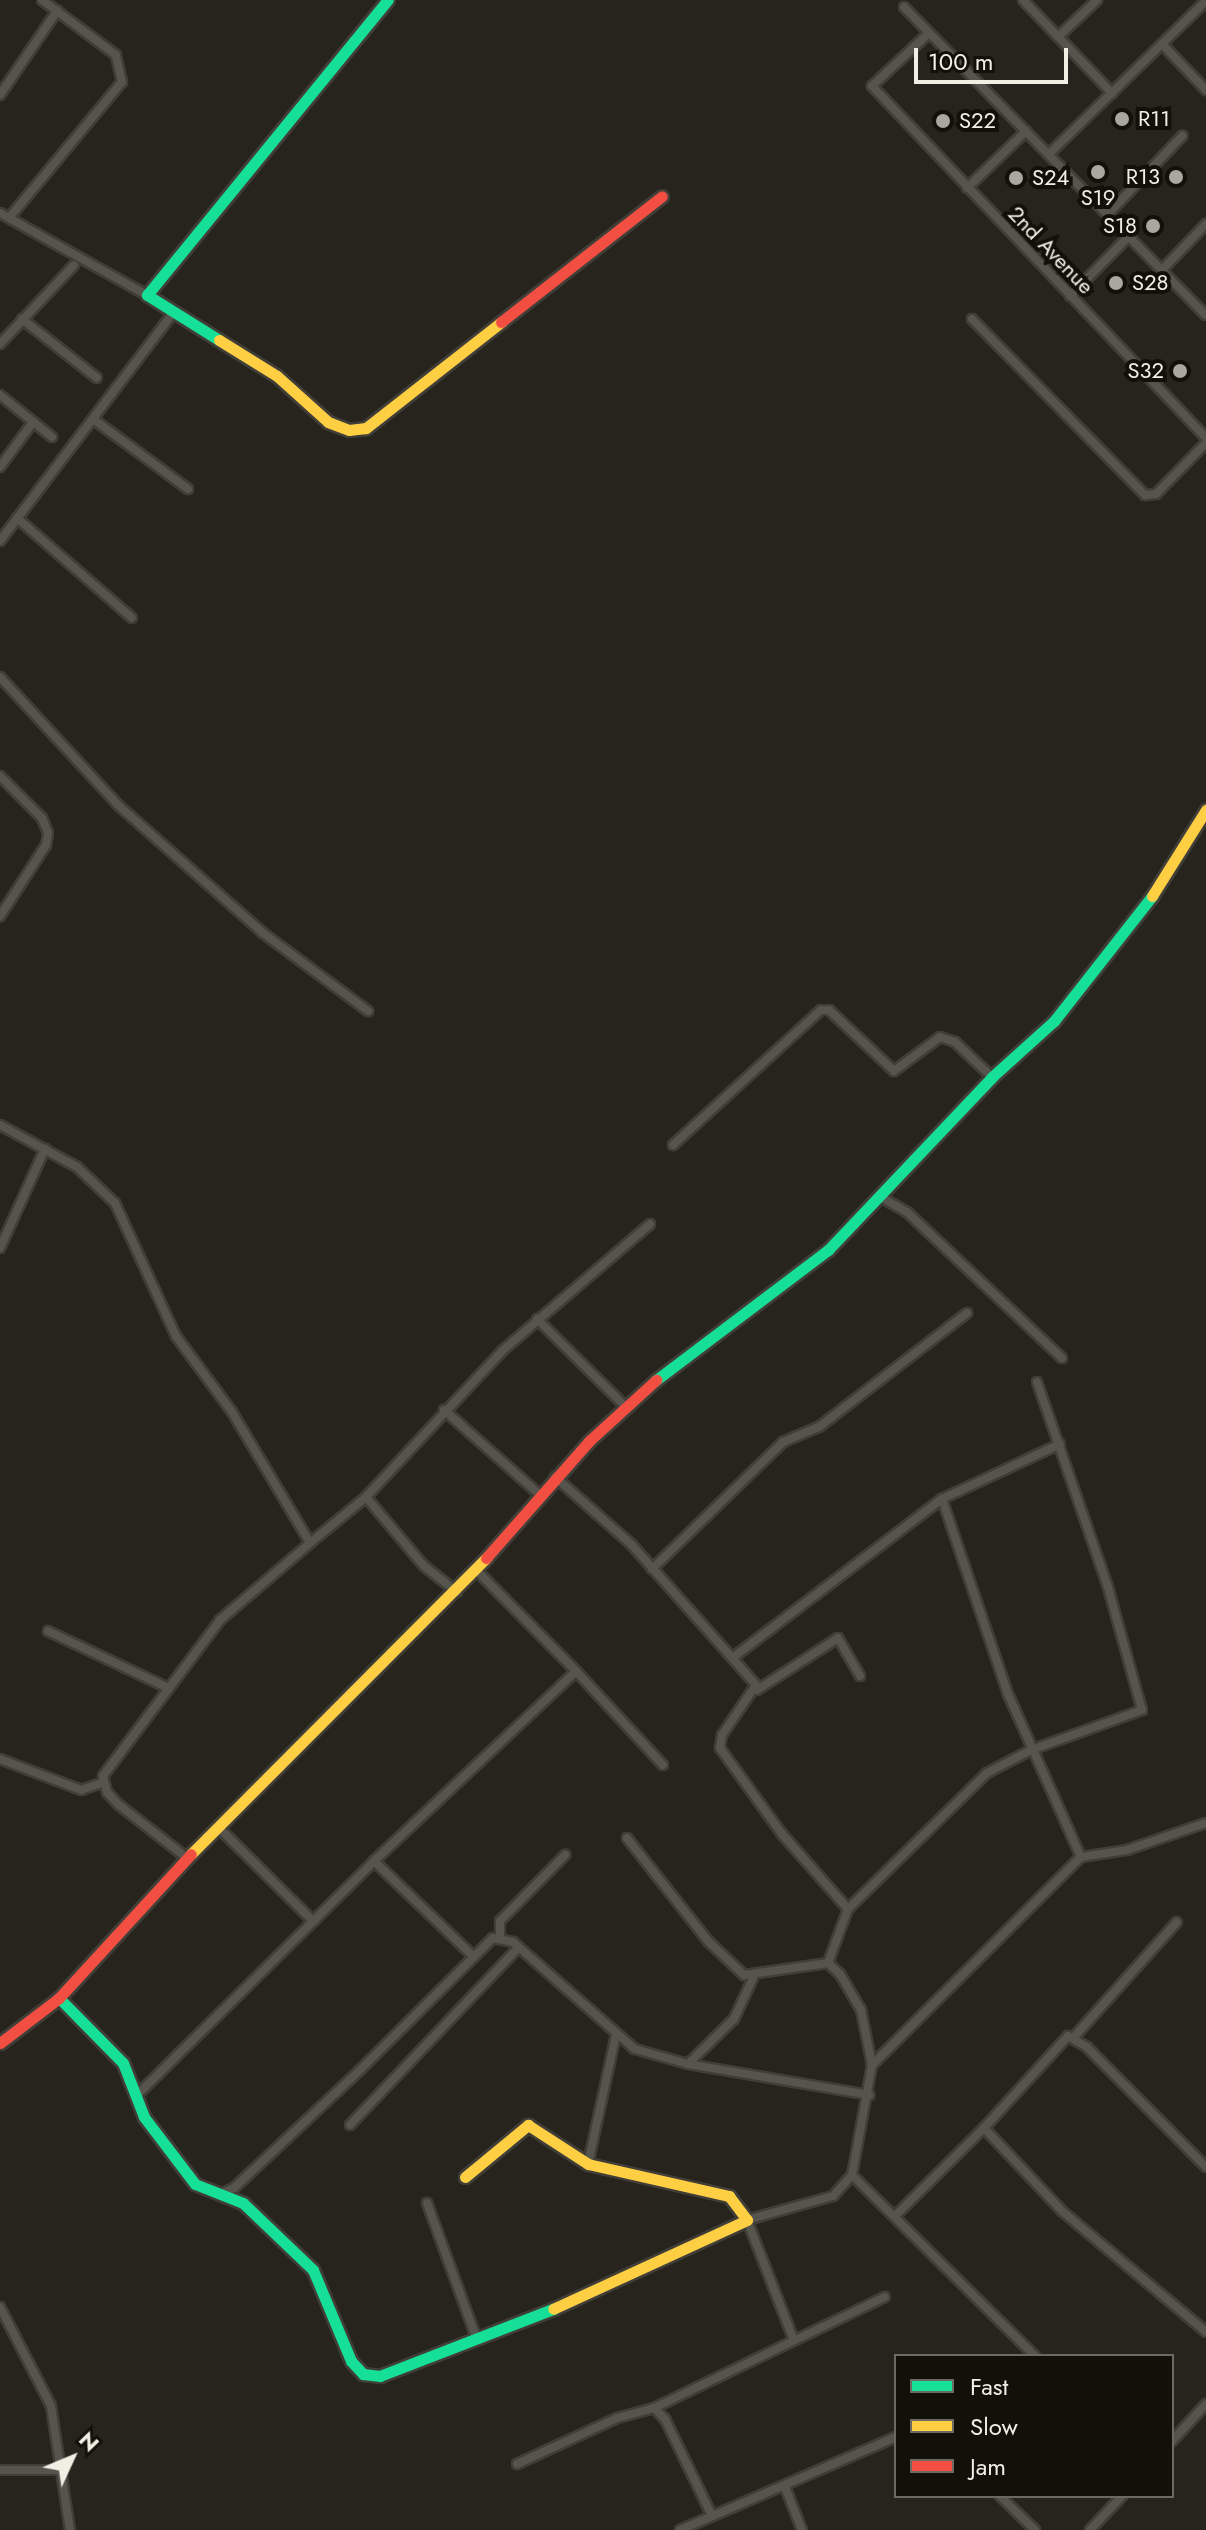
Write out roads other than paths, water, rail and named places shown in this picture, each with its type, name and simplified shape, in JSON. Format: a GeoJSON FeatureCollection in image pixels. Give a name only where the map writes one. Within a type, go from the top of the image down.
{"type":"FeatureCollection","features":[{"type":"Feature","properties":{"kind":"street"},"geometry":{"type":"LineString","coordinates":[[9,218],[122,82],[116,55],[42,0]]}},
{"type":"Feature","properties":{"kind":"street"},"geometry":{"type":"LineString","coordinates":[[147,295],[388,0]]}},
{"type":"Feature","properties":{"kind":"street"},"geometry":{"type":"LineString","coordinates":[[1023,0],[1112,93]]}},
{"type":"Feature","properties":{"kind":"street"},"geometry":{"type":"LineString","coordinates":[[1058,37],[1097,0]]}},
{"type":"Feature","properties":{"kind":"street"},"geometry":{"type":"LineString","coordinates":[[1049,154],[1206,1]]}},
{"type":"Feature","properties":{"kind":"street"},"geometry":{"type":"LineString","coordinates":[[904,7],[1206,315]]}},
{"type":"Feature","properties":{"kind":"street"},"geometry":{"type":"LineString","coordinates":[[0,95],[57,11]]}},
{"type":"Feature","properties":{"kind":"street","name":"2nd Avenue"},"geometry":{"type":"LineString","coordinates":[[929,33],[872,86],[1206,440]]}},
{"type":"Feature","properties":{"kind":"street"},"geometry":{"type":"LineString","coordinates":[[1162,44],[1206,90]]}},
{"type":"Feature","properties":{"kind":"street"},"geometry":{"type":"LineString","coordinates":[[967,188],[1026,131]]}},
{"type":"Feature","properties":{"kind":"street"},"geometry":{"type":"LineString","coordinates":[[1108,214],[1182,136]]}},
{"type":"Feature","properties":{"kind":"street"},"geometry":{"type":"LineString","coordinates":[[0,213],[147,295],[277,376],[338,428],[366,428],[662,196]]}},
{"type":"Feature","properties":{"kind":"street"},"geometry":{"type":"LineString","coordinates":[[1162,270],[1206,224]]}},
{"type":"Feature","properties":{"kind":"street"},"geometry":{"type":"LineString","coordinates":[[1070,296],[1129,236]]}},
{"type":"Feature","properties":{"kind":"street"},"geometry":{"type":"LineString","coordinates":[[0,344],[74,265]]}},
{"type":"Feature","properties":{"kind":"street"},"geometry":{"type":"LineString","coordinates":[[0,541],[173,313]]}},
{"type":"Feature","properties":{"kind":"street"},"geometry":{"type":"LineString","coordinates":[[22,319],[97,378]]}},
{"type":"Feature","properties":{"kind":"street"},"geometry":{"type":"LineString","coordinates":[[972,319],[1145,495],[1156,494],[1206,440]]}},
{"type":"Feature","properties":{"kind":"street"},"geometry":{"type":"LineString","coordinates":[[0,395],[52,437]]}},
{"type":"Feature","properties":{"kind":"street"},"geometry":{"type":"LineString","coordinates":[[93,419],[188,489]]}},
{"type":"Feature","properties":{"kind":"street"},"geometry":{"type":"LineString","coordinates":[[0,467],[33,422]]}},
{"type":"Feature","properties":{"kind":"street"},"geometry":{"type":"LineString","coordinates":[[17,518],[132,618]]}},
{"type":"Feature","properties":{"kind":"street"},"geometry":{"type":"LineString","coordinates":[[0,677],[135,821],[263,933],[368,1011]]}},
{"type":"Feature","properties":{"kind":"street"},"geometry":{"type":"LineString","coordinates":[[0,776],[42,818],[48,833],[46,845],[0,916]]}},
{"type":"Feature","properties":{"kind":"street"},"geometry":{"type":"LineString","coordinates":[[0,2043],[59,1998],[187,1858],[457,1592],[555,1477],[625,1406],[828,1250],[992,1077],[1054,1021],[1131,929],[1206,810]]}},
{"type":"Feature","properties":{"kind":"street"},"geometry":{"type":"LineString","coordinates":[[673,1145],[821,1010],[829,1010],[894,1071],[940,1037],[955,1042],[992,1077]]}},
{"type":"Feature","properties":{"kind":"street"},"geometry":{"type":"LineString","coordinates":[[0,1125],[77,1167],[115,1203],[176,1336],[232,1412],[310,1543]]}},
{"type":"Feature","properties":{"kind":"street"},"geometry":{"type":"LineString","coordinates":[[0,1248],[45,1149]]}},
{"type":"Feature","properties":{"kind":"street"},"geometry":{"type":"LineString","coordinates":[[879,1196],[907,1212],[1062,1358]]}},
{"type":"Feature","properties":{"kind":"street"},"geometry":{"type":"LineString","coordinates":[[104,1782],[112,1760],[220,1620],[366,1497],[444,1410],[537,1319],[650,1224]]}},
{"type":"Feature","properties":{"kind":"street"},"geometry":{"type":"LineString","coordinates":[[652,1569],[783,1442],[819,1427],[967,1313]]}},
{"type":"Feature","properties":{"kind":"street"},"geometry":{"type":"LineString","coordinates":[[537,1319],[625,1406]]}},
{"type":"Feature","properties":{"kind":"street"},"geometry":{"type":"LineString","coordinates":[[828,1963],[848,1909],[987,1773],[1031,1750],[1142,1710],[1060,1444],[1037,1382]]}},
{"type":"Feature","properties":{"kind":"street"},"geometry":{"type":"LineString","coordinates":[[444,1410],[540,1495]]}},
{"type":"Feature","properties":{"kind":"street"},"geometry":{"type":"LineString","coordinates":[[735,1656],[942,1499],[1060,1444]]}},
{"type":"Feature","properties":{"kind":"street"},"geometry":{"type":"LineString","coordinates":[[555,1477],[652,1569],[735,1656],[757,1690]]}},
{"type":"Feature","properties":{"kind":"street"},"geometry":{"type":"LineString","coordinates":[[366,1497],[431,1573],[457,1592]]}},
{"type":"Feature","properties":{"kind":"street"},"geometry":{"type":"LineString","coordinates":[[942,1499],[1031,1750],[1081,1857]]}},
{"type":"Feature","properties":{"kind":"street"},"geometry":{"type":"LineString","coordinates":[[477,1571],[663,1765]]}},
{"type":"Feature","properties":{"kind":"street"},"geometry":{"type":"LineString","coordinates":[[48,1631],[166,1687]]}},
{"type":"Feature","properties":{"kind":"street"},"geometry":{"type":"LineString","coordinates":[[848,1909],[782,1834],[720,1748],[722,1735],[757,1690],[838,1638],[860,1676]]}},
{"type":"Feature","properties":{"kind":"street"},"geometry":{"type":"LineString","coordinates":[[136,2096],[374,1861],[576,1671]]}},
{"type":"Feature","properties":{"kind":"street"},"geometry":{"type":"LineString","coordinates":[[0,1759],[81,1790],[104,1782]]}},
{"type":"Feature","properties":{"kind":"street"},"geometry":{"type":"LineString","coordinates":[[104,1782],[118,1804],[187,1858]]}},
{"type":"Feature","properties":{"kind":"street"},"geometry":{"type":"LineString","coordinates":[[872,2065],[1081,1857],[1127,1850],[1206,1823]]}},
{"type":"Feature","properties":{"kind":"street"},"geometry":{"type":"LineString","coordinates":[[218,1827],[313,1921]]}},
{"type":"Feature","properties":{"kind":"street"},"geometry":{"type":"LineString","coordinates":[[627,1838],[725,1960],[753,1978],[828,1963]]}},
{"type":"Feature","properties":{"kind":"street"},"geometry":{"type":"LineString","coordinates":[[500,1937],[500,1921],[565,1855]]}},
{"type":"Feature","properties":{"kind":"street"},"geometry":{"type":"LineString","coordinates":[[374,1861],[473,1956]]}},
{"type":"Feature","properties":{"kind":"street"},"geometry":{"type":"LineString","coordinates":[[896,2215],[984,2128],[1063,2038],[1074,2037],[1177,1922]]}},
{"type":"Feature","properties":{"kind":"street"},"geometry":{"type":"LineString","coordinates":[[59,1998],[123,2063],[136,2096],[165,2150],[200,2189],[219,2195],[235,2194],[473,1956],[500,1937]]}},
{"type":"Feature","properties":{"kind":"street"},"geometry":{"type":"LineString","coordinates":[[500,1937],[519,1947],[616,2035],[647,2054],[869,2095]]}},
{"type":"Feature","properties":{"kind":"street"},"geometry":{"type":"LineString","coordinates":[[350,2125],[519,1947]]}},
{"type":"Feature","properties":{"kind":"street"},"geometry":{"type":"LineString","coordinates":[[235,2194],[313,2270],[351,2361],[363,2374],[380,2376],[615,2283],[747,2220],[833,2196],[852,2175],[869,2095],[872,2065],[861,2010],[828,1963]]}},
{"type":"Feature","properties":{"kind":"street"},"geometry":{"type":"LineString","coordinates":[[688,2064],[734,2019],[753,1978]]}},
{"type":"Feature","properties":{"kind":"street"},"geometry":{"type":"LineString","coordinates":[[588,2164],[616,2035]]}},
{"type":"Feature","properties":{"kind":"street"},"geometry":{"type":"LineString","coordinates":[[1074,2037],[1206,2167]]}},
{"type":"Feature","properties":{"kind":"street"},"geometry":{"type":"LineString","coordinates":[[465,2177],[528,2125],[588,2164],[729,2196],[747,2220],[793,2338]]}},
{"type":"Feature","properties":{"kind":"street"},"geometry":{"type":"LineString","coordinates":[[984,2128],[1062,2211],[1206,2332]]}},
{"type":"Feature","properties":{"kind":"street"},"geometry":{"type":"LineString","coordinates":[[852,2175],[896,2215],[1033,2354]]}},
{"type":"Feature","properties":{"kind":"street"},"geometry":{"type":"LineString","coordinates":[[427,2203],[476,2337]]}},
{"type":"Feature","properties":{"kind":"street"},"geometry":{"type":"LineString","coordinates":[[517,2464],[617,2418],[654,2408],[793,2338],[885,2297]]}},
{"type":"Feature","properties":{"kind":"street"},"geometry":{"type":"LineString","coordinates":[[0,2307],[51,2406],[58,2470],[70,2530]]}},
{"type":"Feature","properties":{"kind":"street"},"geometry":{"type":"LineString","coordinates":[[654,2408],[665,2419],[712,2516]]}},
{"type":"Feature","properties":{"kind":"street"},"geometry":{"type":"LineString","coordinates":[[1174,2439],[1205,2409]]}},
{"type":"Feature","properties":{"kind":"street"},"geometry":{"type":"LineString","coordinates":[[680,2530],[894,2438]]}},
{"type":"Feature","properties":{"kind":"street"},"geometry":{"type":"LineString","coordinates":[[0,2470],[58,2470]]}},
{"type":"Feature","properties":{"kind":"street"},"geometry":{"type":"LineString","coordinates":[[785,2487],[802,2530]]}},
{"type":"Feature","properties":{"kind":"street"},"geometry":{"type":"LineString","coordinates":[[1002,2498],[1035,2530]]}},
{"type":"Feature","properties":{"kind":"street"},"geometry":{"type":"LineString","coordinates":[[1090,2530],[1120,2498]]}},
{"type":"Feature","properties":{"kind":"place","name":"R11"},"geometry":{"type":"Point","coordinates":[1122,119]}},
{"type":"Feature","properties":{"kind":"place","name":"S22"},"geometry":{"type":"Point","coordinates":[943,121]}},
{"type":"Feature","properties":{"kind":"place","name":"S19"},"geometry":{"type":"Point","coordinates":[1098,172]}},
{"type":"Feature","properties":{"kind":"place","name":"R13"},"geometry":{"type":"Point","coordinates":[1176,177]}},
{"type":"Feature","properties":{"kind":"place","name":"S24"},"geometry":{"type":"Point","coordinates":[1016,178]}},
{"type":"Feature","properties":{"kind":"place","name":"S18"},"geometry":{"type":"Point","coordinates":[1153,226]}},
{"type":"Feature","properties":{"kind":"place","name":"S28"},"geometry":{"type":"Point","coordinates":[1116,283]}},
{"type":"Feature","properties":{"kind":"place","name":"S32"},"geometry":{"type":"Point","coordinates":[1180,371]}}]}
